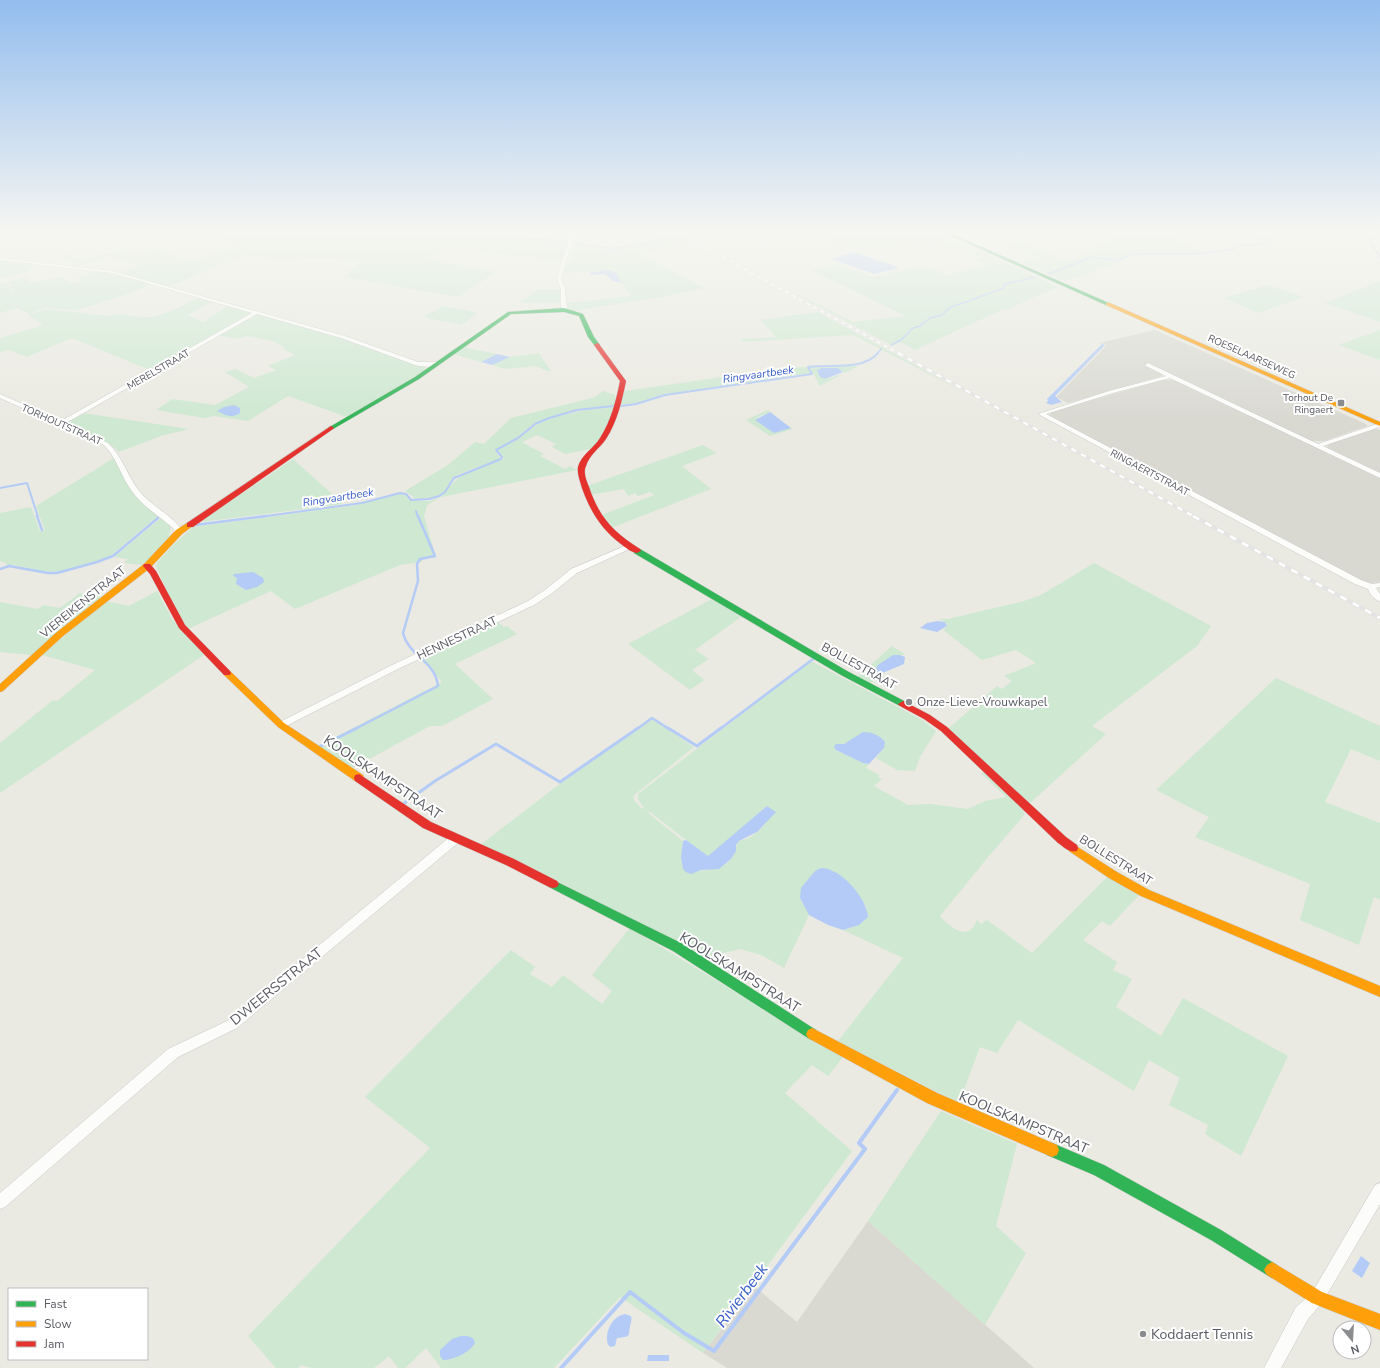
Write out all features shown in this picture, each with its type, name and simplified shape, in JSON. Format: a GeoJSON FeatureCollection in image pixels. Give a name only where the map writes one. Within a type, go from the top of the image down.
{"type":"FeatureCollection","features":[{"type":"Feature","properties":{"kind":"street"},"geometry":{"type":"LineString","coordinates":[[188,294],[342,337],[417,364],[438,364]]}},
{"type":"Feature","properties":{"kind":"street"},"geometry":{"type":"LineString","coordinates":[[564,294],[564,310]]}},
{"type":"Feature","properties":{"kind":"street","name":"ROESELAARSEWEG"},"geometry":{"type":"LineString","coordinates":[[1084,294],[1380,425]]}},
{"type":"Feature","properties":{"kind":"street","name":"VIEREIKENSTRAAT"},"geometry":{"type":"LineString","coordinates":[[0,689],[60,634],[147,566],[179,532],[323,433],[397,390],[438,364],[510,313],[564,310]]}},
{"type":"Feature","properties":{"kind":"street","name":"BOLLESTRAAT"},"geometry":{"type":"LineString","coordinates":[[564,310],[577,313],[583,318],[591,337],[623,381],[614,414],[608,428],[600,443],[582,466],[581,473],[592,507],[596,516],[604,526],[630,547],[844,673],[927,717],[944,729],[1062,840],[1126,884],[1380,992]]}},
{"type":"Feature","properties":{"kind":"street","name":"MERELSTRAAT"},"geometry":{"type":"LineString","coordinates":[[60,424],[255,313]]}},
{"type":"Feature","properties":{"kind":"street"},"geometry":{"type":"LineString","coordinates":[[1148,365],[1380,476]]}},
{"type":"Feature","properties":{"kind":"street","name":"RINGAERTSTRAAT"},"geometry":{"type":"LineString","coordinates":[[1171,376],[1111,392],[1041,414],[1358,582],[1371,587]]}},
{"type":"Feature","properties":{"kind":"street","name":"TORHOUTSTRAAT"},"geometry":{"type":"LineString","coordinates":[[0,396],[100,441],[113,449],[135,491],[144,501],[176,527],[179,532]]}},
{"type":"Feature","properties":{"kind":"street"},"geometry":{"type":"LineString","coordinates":[[1317,446],[1380,425]]}},
{"type":"Feature","properties":{"kind":"street","name":"HENNESTRAAT"},"geometry":{"type":"LineString","coordinates":[[281,725],[395,667],[531,603],[548,592],[574,571],[630,547]]}},
{"type":"Feature","properties":{"kind":"street","name":"KOOLSKAMPSTRAAT"},"geometry":{"type":"LineString","coordinates":[[147,566],[153,573],[182,626],[205,651],[281,725],[427,825],[455,839],[510,862],[677,947],[810,1032],[932,1098],[1099,1170],[1216,1236],[1317,1298],[1380,1322]]}},
{"type":"Feature","properties":{"kind":"street"},"geometry":{"type":"LineString","coordinates":[[1380,585],[1371,587],[1380,599]]}},
{"type":"Feature","properties":{"kind":"street","name":"DWEERSSTRAAT"},"geometry":{"type":"LineString","coordinates":[[0,1202],[173,1053],[233,1024],[455,839]]}},
{"type":"Feature","properties":{"kind":"street"},"geometry":{"type":"LineString","coordinates":[[1272,1368],[1302,1314],[1317,1298],[1380,1190]]}},
{"type":"Feature","properties":{"kind":"shaded area"},"geometry":{"type":"Polygon","coordinates":[[[1155,330],[1366,424],[1367,426],[1324,441],[1311,441],[1148,364],[1145,365],[1160,372],[1162,376],[1068,403],[1056,397],[1107,345],[1099,343],[1155,330]]]}},
{"type":"Feature","properties":{"kind":"shaded area"},"geometry":{"type":"Polygon","coordinates":[[[1163,380],[1173,380],[1380,478],[1380,582],[1364,582],[1050,416],[1053,411],[1163,380]]]}},
{"type":"Feature","properties":{"kind":"shaded area"},"geometry":{"type":"Polygon","coordinates":[[[1375,429],[1380,430],[1380,474],[1329,449],[1327,446],[1329,444],[1375,429]]]}},
{"type":"Feature","properties":{"kind":"shaded area"},"geometry":{"type":"Polygon","coordinates":[[[868,1221],[1034,1368],[727,1368],[703,1353],[754,1286],[797,1322],[868,1221]]]}},
{"type":"Feature","properties":{"kind":"green space"},"geometry":{"type":"Polygon","coordinates":[[[0,294],[13,294],[14,297],[13,294],[129,294],[77,310],[46,308],[29,314],[18,308],[0,313],[0,294]]]}},
{"type":"Feature","properties":{"kind":"green space"},"geometry":{"type":"Polygon","coordinates":[[[440,294],[463,294],[458,297],[440,294]]]}},
{"type":"Feature","properties":{"kind":"green space"},"geometry":{"type":"Polygon","coordinates":[[[531,294],[560,294],[560,303],[520,303],[531,294]]]}},
{"type":"Feature","properties":{"kind":"green space"},"geometry":{"type":"Polygon","coordinates":[[[630,294],[676,294],[578,310],[568,308],[567,303],[631,296],[630,294]]]}},
{"type":"Feature","properties":{"kind":"green space"},"geometry":{"type":"Polygon","coordinates":[[[795,294],[853,322],[906,316],[860,294],[1042,294],[1008,309],[1004,309],[915,350],[900,342],[893,346],[795,294]]]}},
{"type":"Feature","properties":{"kind":"green space"},"geometry":{"type":"Polygon","coordinates":[[[1238,294],[1294,294],[1304,297],[1258,313],[1224,298],[1238,294]]]}},
{"type":"Feature","properties":{"kind":"green space"},"geometry":{"type":"Polygon","coordinates":[[[1348,294],[1380,294],[1380,322],[1325,303],[1348,294]]]}},
{"type":"Feature","properties":{"kind":"green space"},"geometry":{"type":"Polygon","coordinates":[[[198,298],[212,302],[188,315],[203,322],[228,306],[251,313],[152,371],[72,338],[27,357],[8,350],[0,353],[0,338],[43,325],[28,315],[47,309],[108,316],[123,314],[149,317],[167,313],[198,298]]]}},
{"type":"Feature","properties":{"kind":"green space"},"geometry":{"type":"Polygon","coordinates":[[[443,306],[478,313],[461,325],[423,317],[443,306]]]}},
{"type":"Feature","properties":{"kind":"green space"},"geometry":{"type":"Polygon","coordinates":[[[818,312],[966,393],[853,335],[743,342],[740,339],[776,337],[761,320],[818,312]]]}},
{"type":"Feature","properties":{"kind":"green space"},"geometry":{"type":"Polygon","coordinates":[[[257,314],[338,337],[425,367],[424,369],[428,369],[347,417],[288,396],[248,421],[214,416],[204,418],[156,410],[172,399],[215,405],[249,387],[225,372],[236,369],[254,378],[276,370],[268,366],[295,355],[282,348],[285,347],[272,341],[247,336],[237,339],[217,335],[257,314]]]}},
{"type":"Feature","properties":{"kind":"green space"},"geometry":{"type":"Polygon","coordinates":[[[1380,330],[1380,360],[1338,345],[1380,330]]]}},
{"type":"Feature","properties":{"kind":"green space"},"geometry":{"type":"Polygon","coordinates":[[[463,347],[497,354],[481,362],[453,354],[463,347]]]}},
{"type":"Feature","properties":{"kind":"green space"},"geometry":{"type":"Polygon","coordinates":[[[539,353],[551,371],[547,371],[536,366],[505,369],[492,365],[510,357],[539,353]]]}},
{"type":"Feature","properties":{"kind":"green space"},"geometry":{"type":"Polygon","coordinates":[[[859,366],[845,373],[838,368],[818,369],[826,379],[843,374],[820,386],[813,373],[666,394],[635,403],[619,405],[625,391],[784,368],[859,366]]]}},
{"type":"Feature","properties":{"kind":"green space"},"geometry":{"type":"Polygon","coordinates":[[[603,391],[615,395],[615,405],[577,410],[548,418],[533,424],[515,439],[494,450],[499,456],[500,461],[504,458],[498,451],[500,447],[518,439],[532,427],[551,418],[590,409],[614,406],[607,425],[594,448],[565,454],[552,447],[556,444],[537,435],[522,442],[544,454],[540,456],[565,469],[570,466],[577,470],[441,497],[427,505],[424,516],[436,557],[424,559],[421,562],[400,565],[295,609],[271,591],[188,629],[171,600],[156,566],[172,546],[193,527],[357,505],[399,494],[405,494],[409,500],[413,501],[430,501],[440,497],[461,475],[496,462],[494,461],[459,474],[453,478],[444,492],[430,498],[416,499],[405,491],[448,465],[475,442],[484,444],[511,418],[595,397],[603,391]]]}},
{"type":"Feature","properties":{"kind":"green space"},"geometry":{"type":"Polygon","coordinates":[[[768,410],[770,412],[756,418],[774,433],[791,428],[793,429],[770,436],[746,420],[768,410]]]}},
{"type":"Feature","properties":{"kind":"green space"},"geometry":{"type":"Polygon","coordinates":[[[83,413],[189,429],[161,436],[119,452],[101,439],[67,425],[66,423],[83,413]]]}},
{"type":"Feature","properties":{"kind":"green space"},"geometry":{"type":"Polygon","coordinates":[[[703,445],[717,453],[682,466],[711,489],[611,528],[599,516],[654,495],[650,492],[638,496],[635,493],[628,496],[624,489],[590,495],[587,486],[703,445]]]}},
{"type":"Feature","properties":{"kind":"green space"},"geometry":{"type":"Polygon","coordinates":[[[114,458],[123,476],[137,497],[158,516],[109,557],[60,572],[41,571],[14,565],[6,565],[6,563],[0,561],[0,513],[31,507],[40,531],[45,530],[36,506],[114,458]]]}},
{"type":"Feature","properties":{"kind":"green space"},"geometry":{"type":"Polygon","coordinates":[[[293,459],[343,504],[200,522],[293,459]]]}},
{"type":"Feature","properties":{"kind":"green space"},"geometry":{"type":"Polygon","coordinates":[[[161,518],[171,526],[169,537],[143,565],[124,563],[128,559],[114,557],[161,518]]]}},
{"type":"Feature","properties":{"kind":"green space"},"geometry":{"type":"Polygon","coordinates":[[[1094,563],[1211,626],[1197,646],[1092,726],[1106,734],[1028,805],[948,729],[997,686],[1002,689],[1012,681],[1004,676],[1036,663],[1016,650],[982,660],[943,630],[946,628],[947,624],[938,619],[948,619],[1024,601],[1041,595],[1094,563]]]}},
{"type":"Feature","properties":{"kind":"green space"},"geometry":{"type":"Polygon","coordinates":[[[157,591],[172,619],[204,655],[0,793],[0,743],[53,700],[57,701],[95,670],[42,655],[105,601],[129,606],[157,591]]]}},
{"type":"Feature","properties":{"kind":"green space"},"geometry":{"type":"Polygon","coordinates":[[[80,593],[102,597],[32,655],[0,652],[0,602],[38,609],[44,605],[60,608],[80,593]]]}},
{"type":"Feature","properties":{"kind":"green space"},"geometry":{"type":"Polygon","coordinates":[[[712,599],[741,617],[695,650],[709,659],[692,670],[704,680],[690,690],[628,644],[712,599]]]}},
{"type":"Feature","properties":{"kind":"green space"},"geometry":{"type":"Polygon","coordinates":[[[498,622],[504,627],[507,626],[517,634],[455,664],[493,699],[442,726],[430,726],[351,769],[316,747],[442,682],[421,658],[498,622]]]}},
{"type":"Feature","properties":{"kind":"green space"},"geometry":{"type":"Polygon","coordinates":[[[892,646],[905,654],[893,658],[879,673],[885,677],[868,684],[856,678],[892,646]]]}},
{"type":"Feature","properties":{"kind":"green space"},"geometry":{"type":"Polygon","coordinates":[[[811,661],[924,721],[936,731],[920,757],[915,771],[897,770],[876,758],[884,748],[836,744],[836,750],[863,763],[869,764],[866,768],[879,775],[878,777],[882,779],[874,786],[908,805],[930,804],[968,809],[985,801],[1006,797],[981,773],[984,772],[1026,810],[1023,812],[1025,814],[940,916],[954,929],[964,932],[969,931],[977,920],[981,924],[987,920],[1032,953],[1107,877],[1139,895],[1110,926],[1102,921],[1083,940],[1117,962],[1113,970],[1132,979],[1116,1007],[1161,1036],[1183,998],[1288,1056],[1241,1156],[1205,1134],[1208,1125],[1169,1105],[1180,1078],[1149,1060],[1134,1091],[1018,1020],[997,1053],[980,1047],[959,1103],[838,1041],[903,958],[843,930],[851,928],[864,921],[867,908],[854,888],[843,878],[829,871],[821,868],[810,877],[805,885],[800,898],[809,915],[784,968],[761,955],[740,949],[723,953],[715,965],[479,846],[553,789],[649,721],[653,720],[694,747],[633,796],[634,800],[642,809],[644,808],[638,799],[638,794],[811,661]],[[767,806],[708,857],[650,812],[648,813],[683,841],[681,857],[683,869],[691,873],[722,866],[733,857],[738,842],[752,836],[766,823],[767,806]]]}},
{"type":"Feature","properties":{"kind":"green space"},"geometry":{"type":"Polygon","coordinates":[[[1276,678],[1380,726],[1380,761],[1351,749],[1325,802],[1380,823],[1380,900],[1374,897],[1359,945],[1300,920],[1310,884],[1195,837],[1209,817],[1156,790],[1276,678]]]}},
{"type":"Feature","properties":{"kind":"green space"},"geometry":{"type":"Polygon","coordinates":[[[630,928],[843,1057],[828,1076],[812,1065],[785,1093],[852,1151],[703,1353],[620,1297],[554,1368],[441,1368],[426,1348],[405,1368],[398,1368],[389,1356],[374,1368],[312,1368],[301,1365],[298,1368],[276,1368],[248,1336],[430,1148],[365,1097],[511,950],[535,967],[530,974],[552,987],[563,975],[602,1004],[612,991],[592,975],[630,928]]]}},
{"type":"Feature","properties":{"kind":"green space"},"geometry":{"type":"Polygon","coordinates":[[[941,1111],[1017,1144],[996,1226],[1026,1253],[985,1325],[868,1221],[941,1111]]]}},
{"type":"Feature","properties":{"kind":"water"},"geometry":{"type":"Polygon","coordinates":[[[1102,344],[1105,345],[1055,396],[1062,402],[1051,405],[1046,403],[1048,401],[1047,399],[1102,344]]]}},
{"type":"Feature","properties":{"kind":"water"},"geometry":{"type":"Polygon","coordinates":[[[497,354],[510,357],[492,365],[481,362],[497,354]]]}},
{"type":"Feature","properties":{"kind":"water"},"geometry":{"type":"Polygon","coordinates":[[[822,368],[838,368],[843,372],[825,379],[820,377],[817,370],[822,368]]]}},
{"type":"Feature","properties":{"kind":"water"},"geometry":{"type":"Polygon","coordinates":[[[234,405],[240,408],[240,413],[237,415],[228,416],[217,411],[224,407],[234,405]]]}},
{"type":"Feature","properties":{"kind":"water"},"geometry":{"type":"Polygon","coordinates":[[[770,412],[791,428],[774,433],[755,420],[770,412]]]}},
{"type":"Feature","properties":{"kind":"water"},"geometry":{"type":"Polygon","coordinates":[[[253,572],[263,578],[264,582],[257,587],[246,590],[236,584],[237,578],[233,576],[234,574],[253,572]]]}},
{"type":"Feature","properties":{"kind":"water"},"geometry":{"type":"Polygon","coordinates":[[[938,621],[945,622],[947,626],[937,632],[920,628],[927,623],[938,621]]]}},
{"type":"Feature","properties":{"kind":"water"},"geometry":{"type":"Polygon","coordinates":[[[893,655],[905,657],[904,664],[880,674],[873,672],[878,665],[893,655]]]}},
{"type":"Feature","properties":{"kind":"water"},"geometry":{"type":"Polygon","coordinates":[[[863,732],[875,734],[881,737],[885,742],[884,748],[869,764],[863,763],[836,750],[834,747],[836,744],[844,744],[863,732]]]}},
{"type":"Feature","properties":{"kind":"water"},"geometry":{"type":"Polygon","coordinates":[[[767,806],[776,812],[757,832],[739,841],[736,845],[736,851],[731,859],[719,869],[701,870],[691,874],[683,869],[681,857],[683,841],[686,840],[708,856],[767,806]]]}},
{"type":"Feature","properties":{"kind":"water"},"geometry":{"type":"Polygon","coordinates":[[[821,868],[829,869],[837,873],[852,885],[858,893],[867,909],[868,917],[859,925],[843,930],[828,925],[809,915],[800,898],[801,888],[815,871],[821,868]]]}},
{"type":"Feature","properties":{"kind":"water"},"geometry":{"type":"Polygon","coordinates":[[[1361,1256],[1370,1263],[1362,1278],[1352,1271],[1361,1256]]]}},
{"type":"Feature","properties":{"kind":"water"},"geometry":{"type":"Polygon","coordinates":[[[625,1314],[631,1316],[629,1335],[617,1338],[615,1346],[611,1347],[608,1345],[607,1340],[608,1330],[616,1318],[625,1314]]]}},
{"type":"Feature","properties":{"kind":"water"},"geometry":{"type":"Polygon","coordinates":[[[461,1336],[473,1338],[475,1343],[461,1355],[452,1359],[443,1360],[440,1356],[440,1350],[452,1339],[461,1336]]]}},
{"type":"Feature","properties":{"kind":"water"},"geometry":{"type":"Polygon","coordinates":[[[648,1355],[669,1355],[669,1361],[647,1361],[648,1355]]]}},
{"type":"Feature","properties":{"kind":"waterway"},"geometry":{"type":"LineString","coordinates":[[891,345],[901,340],[913,328],[920,326],[930,318],[942,315],[949,308],[988,294]]}},
{"type":"Feature","properties":{"kind":"waterway","name":"Ringvaartbeek"},"geometry":{"type":"LineString","coordinates":[[877,354],[881,349]]}},
{"type":"Feature","properties":{"kind":"waterway","name":"Ringvaartbeek"},"geometry":{"type":"LineString","coordinates":[[621,406],[636,404],[665,395],[812,374],[808,367],[855,365],[872,359],[877,354]]}},
{"type":"Feature","properties":{"kind":"waterway","name":"Ringvaartbeek"},"geometry":{"type":"LineString","coordinates":[[259,517],[362,503],[400,493],[406,494],[411,500],[429,499],[439,496],[445,492],[454,478],[501,459],[502,457],[496,450],[518,438],[535,424],[549,418],[577,410],[613,406]]}},
{"type":"Feature","properties":{"kind":"waterway"},"geometry":{"type":"LineString","coordinates":[[0,488],[27,483],[38,517]]}},
{"type":"Feature","properties":{"kind":"waterway"},"geometry":{"type":"LineString","coordinates":[[416,511],[418,517]]}},
{"type":"Feature","properties":{"kind":"waterway"},"geometry":{"type":"LineString","coordinates":[[37,516],[42,530]]}},
{"type":"Feature","properties":{"kind":"waterway","name":"Ringvaartbeek"},"geometry":{"type":"LineString","coordinates":[[195,525],[266,516]]}},
{"type":"Feature","properties":{"kind":"waterway"},"geometry":{"type":"LineString","coordinates":[[355,729],[438,686],[436,677],[432,670],[411,648],[403,633],[418,581],[417,564],[420,559],[435,556],[418,516]]}},
{"type":"Feature","properties":{"kind":"waterway"},"geometry":{"type":"LineString","coordinates":[[0,569],[9,566],[48,573],[57,573],[97,562],[113,556],[158,518]]}},
{"type":"Feature","properties":{"kind":"waterway"},"geometry":{"type":"LineString","coordinates":[[720,729],[813,659]]}},
{"type":"Feature","properties":{"kind":"waterway"},"geometry":{"type":"LineString","coordinates":[[637,729],[652,718],[669,729]]}},
{"type":"Feature","properties":{"kind":"waterway"},"geometry":{"type":"LineString","coordinates":[[403,804],[435,781],[496,744],[560,782],[638,728]]}},
{"type":"Feature","properties":{"kind":"waterway"},"geometry":{"type":"LineString","coordinates":[[668,728],[697,746],[721,728]]}},
{"type":"Feature","properties":{"kind":"waterway"},"geometry":{"type":"LineString","coordinates":[[319,747],[355,729]]}},
{"type":"Feature","properties":{"kind":"waterway","name":"Rivierbeek"},"geometry":{"type":"LineString","coordinates":[[561,1368],[630,1292],[684,1333],[714,1351],[865,1149],[859,1143],[897,1090]]}},
{"type":"Feature","properties":{"kind":"railway"},"geometry":{"type":"LineString","coordinates":[[790,294],[900,354]]}},
{"type":"Feature","properties":{"kind":"railway"},"geometry":{"type":"LineString","coordinates":[[898,353],[1195,517]]}},
{"type":"Feature","properties":{"kind":"railway"},"geometry":{"type":"LineString","coordinates":[[1193,516],[1380,618]]}},
{"type":"Feature","properties":{"kind":"traffic: fast"},"geometry":{"type":"LineString","coordinates":[[1085,294],[1108,304]]}},
{"type":"Feature","properties":{"kind":"traffic: fast"},"geometry":{"type":"LineString","coordinates":[[331,428],[417,378],[510,313],[564,310],[581,315],[591,337],[597,345]]}},
{"type":"Feature","properties":{"kind":"traffic: fast"},"geometry":{"type":"LineString","coordinates":[[637,551],[844,673],[903,704]]}},
{"type":"Feature","properties":{"kind":"traffic: fast"},"geometry":{"type":"LineString","coordinates":[[553,884],[677,947],[812,1034]]}},
{"type":"Feature","properties":{"kind":"traffic: fast"},"geometry":{"type":"LineString","coordinates":[[1052,1150],[1099,1170],[1216,1235],[1272,1270]]}},
{"type":"Feature","properties":{"kind":"traffic: slow"},"geometry":{"type":"LineString","coordinates":[[1108,304],[1380,424]]}},
{"type":"Feature","properties":{"kind":"traffic: slow"},"geometry":{"type":"LineString","coordinates":[[0,689],[60,634],[147,566],[179,532],[190,525]]}},
{"type":"Feature","properties":{"kind":"traffic: slow"},"geometry":{"type":"LineString","coordinates":[[227,673],[281,725],[359,778]]}},
{"type":"Feature","properties":{"kind":"traffic: slow"},"geometry":{"type":"LineString","coordinates":[[1073,848],[1113,875],[1145,893],[1380,992]]}},
{"type":"Feature","properties":{"kind":"traffic: slow"},"geometry":{"type":"LineString","coordinates":[[812,1034],[932,1098],[1052,1150]]}},
{"type":"Feature","properties":{"kind":"traffic: slow"},"geometry":{"type":"LineString","coordinates":[[1272,1270],[1317,1298],[1380,1322]]}},
{"type":"Feature","properties":{"kind":"traffic: jam"},"geometry":{"type":"LineString","coordinates":[[597,345],[623,381],[618,404],[610,426],[603,439],[584,462],[581,468],[582,476],[589,497],[598,516],[610,531],[637,551]]}},
{"type":"Feature","properties":{"kind":"traffic: jam"},"geometry":{"type":"LineString","coordinates":[[190,525],[331,428]]}},
{"type":"Feature","properties":{"kind":"traffic: jam"},"geometry":{"type":"LineString","coordinates":[[147,566],[153,573],[182,626],[227,673]]}},
{"type":"Feature","properties":{"kind":"traffic: jam"},"geometry":{"type":"LineString","coordinates":[[903,704],[927,717],[944,729],[1062,840],[1073,848]]}},
{"type":"Feature","properties":{"kind":"traffic: jam"},"geometry":{"type":"LineString","coordinates":[[359,778],[427,825],[510,862],[553,884]]}},
{"type":"Feature","properties":{"kind":"place","name":"Torhout De Ringaert"},"geometry":{"type":"Point","coordinates":[1341,403]}},
{"type":"Feature","properties":{"kind":"place","name":"Onze-Lieve-Vrouwkapel"},"geometry":{"type":"Point","coordinates":[909,702]}},
{"type":"Feature","properties":{"kind":"place","name":"Koddaert Tennis"},"geometry":{"type":"Point","coordinates":[1143,1334]}}]}
